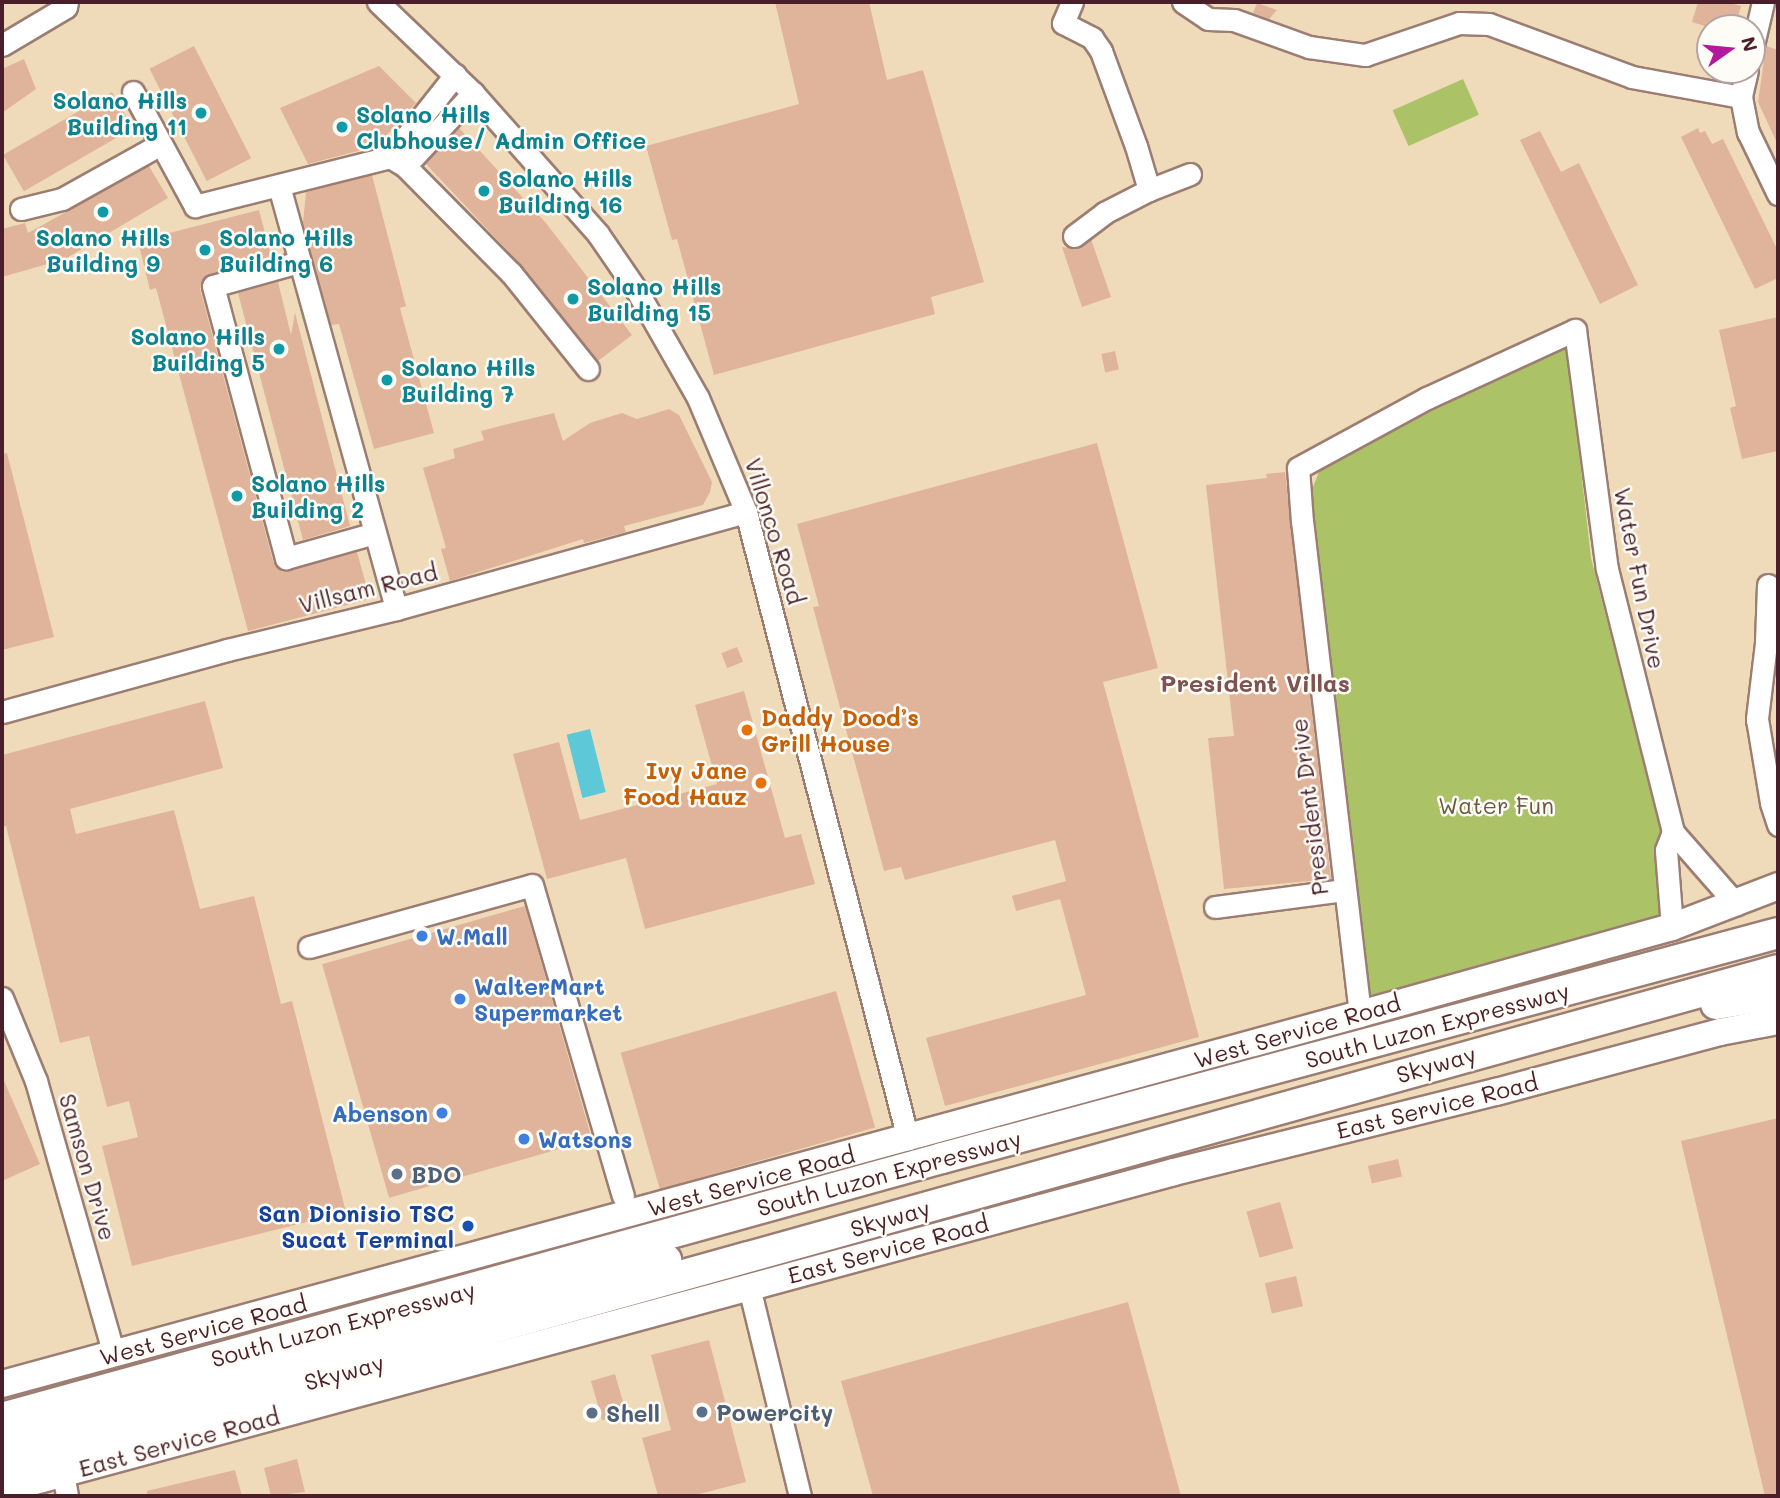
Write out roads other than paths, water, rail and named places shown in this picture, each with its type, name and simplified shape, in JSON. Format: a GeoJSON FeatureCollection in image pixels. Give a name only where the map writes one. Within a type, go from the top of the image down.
{"type":"FeatureCollection","features":[{"type":"Feature","properties":{"kind":"highway"},"geometry":{"type":"LineString","coordinates":[[1680,959],[1778,926]]}},
{"type":"Feature","properties":{"kind":"highway","name":"South Luzon Expressway"},"geometry":{"type":"LineString","coordinates":[[2,1418],[969,1151],[1778,933]]}},
{"type":"Feature","properties":{"kind":"highway","name":"Skyway"},"geometry":{"type":"LineString","coordinates":[[2,1443],[1124,1135],[1778,949]]}},
{"type":"Feature","properties":{"kind":"highway","name":"Skyway"},"geometry":{"type":"LineString","coordinates":[[6,1482],[1778,970]]}},
{"type":"Feature","properties":{"kind":"highway"},"geometry":{"type":"LineString","coordinates":[[6,1482],[952,1208],[1778,986]]}},
{"type":"Feature","properties":{"kind":"highway"},"geometry":{"type":"LineString","coordinates":[[1702,1006],[1778,994]]}},
{"type":"Feature","properties":{"kind":"main road","name":"West Service Road"},"geometry":{"type":"LineString","coordinates":[[2,1384],[908,1139],[1672,927],[1778,886]]}},
{"type":"Feature","properties":{"kind":"main road","name":"East Service Road"},"geometry":{"type":"LineString","coordinates":[[6,1482],[65,1485],[749,1287],[1174,1172],[1496,1092],[1720,1032],[1778,1021]]}},
{"type":"Feature","properties":{"kind":"street"},"geometry":{"type":"LineString","coordinates":[[2,45],[66,7],[67,2]]}},
{"type":"Feature","properties":{"kind":"street","name":"Villonco Road"},"geometry":{"type":"LineString","coordinates":[[378,2],[473,93],[598,234],[638,291],[698,398],[746,512],[908,1139]]}},
{"type":"Feature","properties":{"kind":"street"},"geometry":{"type":"LineString","coordinates":[[1072,2],[1063,23],[1092,38],[1101,51],[1149,190]]}},
{"type":"Feature","properties":{"kind":"street"},"geometry":{"type":"LineString","coordinates":[[1183,2],[1208,19],[1236,11],[1309,47],[1365,55],[1459,23],[1489,24],[1632,78],[1741,97]]}},
{"type":"Feature","properties":{"kind":"street"},"geometry":{"type":"LineString","coordinates":[[397,161],[455,75]]}},
{"type":"Feature","properties":{"kind":"street"},"geometry":{"type":"LineString","coordinates":[[1744,84],[1741,97],[1748,132],[1778,194]]}},
{"type":"Feature","properties":{"kind":"street"},"geometry":{"type":"LineString","coordinates":[[133,92],[195,206],[397,161],[451,117],[473,93]]}},
{"type":"Feature","properties":{"kind":"street"},"geometry":{"type":"LineString","coordinates":[[435,101],[451,117]]}},
{"type":"Feature","properties":{"kind":"street"},"geometry":{"type":"LineString","coordinates":[[20,209],[62,199],[161,144]]}},
{"type":"Feature","properties":{"kind":"street"},"geometry":{"type":"LineString","coordinates":[[397,161],[511,273],[588,369]]}},
{"type":"Feature","properties":{"kind":"street"},"geometry":{"type":"LineString","coordinates":[[1074,236],[1104,213],[1149,190],[1190,174]]}},
{"type":"Feature","properties":{"kind":"street"},"geometry":{"type":"LineString","coordinates":[[279,186],[396,609]]}},
{"type":"Feature","properties":{"kind":"street"},"geometry":{"type":"LineString","coordinates":[[299,262],[214,286],[286,558],[375,533]]}},
{"type":"Feature","properties":{"kind":"street","name":"President Drive"},"geometry":{"type":"LineString","coordinates":[[1360,1014],[1302,522],[1298,467],[1427,398],[1575,330]]}},
{"type":"Feature","properties":{"kind":"street","name":"Water Fun Drive"},"geometry":{"type":"LineString","coordinates":[[1575,330],[1607,569],[1673,832],[1735,904]]}},
{"type":"Feature","properties":{"kind":"street","name":"Villsam Road"},"geometry":{"type":"LineString","coordinates":[[2,712],[227,650],[396,609],[746,512]]}},
{"type":"Feature","properties":{"kind":"street"},"geometry":{"type":"LineString","coordinates":[[1768,585],[1766,643],[1757,719],[1771,803],[1778,825]]}},
{"type":"Feature","properties":{"kind":"street","name":"Water Fun Drive"},"geometry":{"type":"LineString","coordinates":[[1672,927],[1666,850],[1673,832]]}},
{"type":"Feature","properties":{"kind":"street"},"geometry":{"type":"LineString","coordinates":[[309,947],[532,885],[623,1196]]}},
{"type":"Feature","properties":{"kind":"street"},"geometry":{"type":"LineString","coordinates":[[1215,907],[1345,890]]}},
{"type":"Feature","properties":{"kind":"street","name":"Samson Drive"},"geometry":{"type":"LineString","coordinates":[[2,998],[36,1081],[114,1354]]}},
{"type":"Feature","properties":{"kind":"street"},"geometry":{"type":"LineString","coordinates":[[749,1287],[800,1496]]}},
{"type":"Feature","properties":{"kind":"water"},"geometry":{"type":"Polygon","coordinates":[[[590,729],[606,792],[582,798],[567,735],[590,729]]]}},
{"type":"Feature","properties":{"kind":"place","name":"Solano Hills Building 11"},"geometry":{"type":"Point","coordinates":[201,113]}},
{"type":"Feature","properties":{"kind":"place","name":"Solano Hills Clubhouse/ Admin Office"},"geometry":{"type":"Point","coordinates":[342,127]}},
{"type":"Feature","properties":{"kind":"place","name":"Solano Hills Building 16"},"geometry":{"type":"Point","coordinates":[484,191]}},
{"type":"Feature","properties":{"kind":"place","name":"Solano Hills Building 9"},"geometry":{"type":"Point","coordinates":[103,212]}},
{"type":"Feature","properties":{"kind":"place","name":"Solano Hills Building 6"},"geometry":{"type":"Point","coordinates":[205,250]}},
{"type":"Feature","properties":{"kind":"place","name":"Solano Hills Building 15"},"geometry":{"type":"Point","coordinates":[573,299]}},
{"type":"Feature","properties":{"kind":"place","name":"Solano Hills Building 5"},"geometry":{"type":"Point","coordinates":[279,349]}},
{"type":"Feature","properties":{"kind":"place","name":"Solano Hills Building 7"},"geometry":{"type":"Point","coordinates":[387,380]}},
{"type":"Feature","properties":{"kind":"place","name":"Solano Hills Building 2"},"geometry":{"type":"Point","coordinates":[237,496]}},
{"type":"Feature","properties":{"kind":"place","name":"Daddy Dood’s Grill House"},"geometry":{"type":"Point","coordinates":[747,730]}},
{"type":"Feature","properties":{"kind":"place","name":"Ivy Jane Food Hauz"},"geometry":{"type":"Point","coordinates":[761,783]}},
{"type":"Feature","properties":{"kind":"place","name":"W.Mall"},"geometry":{"type":"Point","coordinates":[422,936]}},
{"type":"Feature","properties":{"kind":"place","name":"WalterMart Supermarket"},"geometry":{"type":"Point","coordinates":[460,999]}},
{"type":"Feature","properties":{"kind":"place","name":"Abenson"},"geometry":{"type":"Point","coordinates":[442,1113]}},
{"type":"Feature","properties":{"kind":"place","name":"Watsons"},"geometry":{"type":"Point","coordinates":[524,1139]}},
{"type":"Feature","properties":{"kind":"place","name":"BDO"},"geometry":{"type":"Point","coordinates":[397,1174]}},
{"type":"Feature","properties":{"kind":"place","name":"San Dionisio TSC Sucat Terminal"},"geometry":{"type":"Point","coordinates":[468,1226]}},
{"type":"Feature","properties":{"kind":"place","name":"Powercity"},"geometry":{"type":"Point","coordinates":[702,1412]}},
{"type":"Feature","properties":{"kind":"place","name":"Shell"},"geometry":{"type":"Point","coordinates":[592,1413]}},
{"type":"Feature","properties":{"kind":"district","name":"President Villas"},"geometry":{"type":"Point","coordinates":[1255,683]}},
{"type":"Feature","properties":{"kind":"park label","name":"Water Fun"},"geometry":{"type":"Point","coordinates":[1496,805]}}]}
